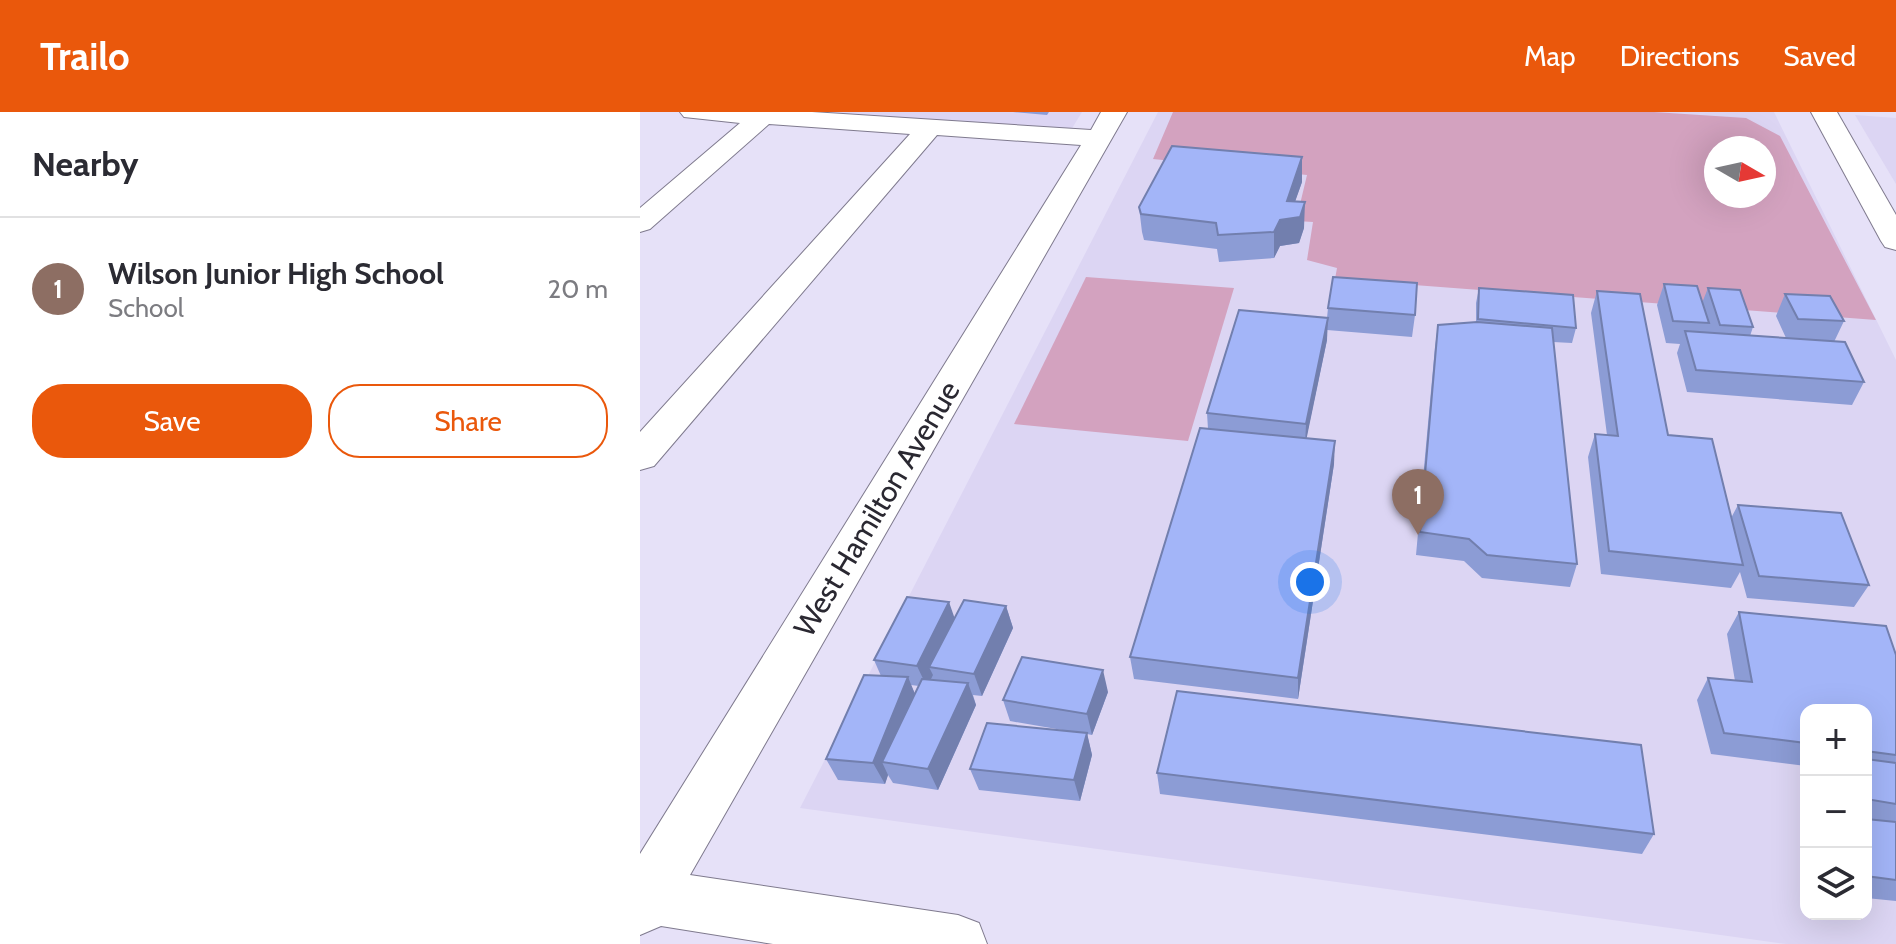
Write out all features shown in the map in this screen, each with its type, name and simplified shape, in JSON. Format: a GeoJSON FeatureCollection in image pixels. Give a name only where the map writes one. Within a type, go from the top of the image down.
{"type":"FeatureCollection","features":[{"type":"Feature","properties":{"kind":"street"},"geometry":{"type":"LineString","coordinates":[[693,112],[765,114],[930,127],[1107,125]]}},
{"type":"Feature","properties":{"kind":"street"},"geometry":{"type":"LineString","coordinates":[[1824,112],[1896,241]]}},
{"type":"Feature","properties":{"kind":"street"},"geometry":{"type":"LineString","coordinates":[[646,212],[765,114]]}},
{"type":"Feature","properties":{"kind":"street","name":"West Hamilton Avenue"},"geometry":{"type":"LineString","coordinates":[[643,901],[1107,125]]}},
{"type":"Feature","properties":{"kind":"street"},"geometry":{"type":"LineString","coordinates":[[640,457],[930,127]]}},
{"type":"Feature","properties":{"kind":"street"},"geometry":{"type":"LineString","coordinates":[[643,901],[958,944]]}},
{"type":"Feature","properties":{"kind":"shaded area"},"geometry":{"type":"Polygon","coordinates":[[[802,112],[1082,112],[1071,130],[802,112]]]}},
{"type":"Feature","properties":{"kind":"shaded area"},"geometry":{"type":"Polygon","coordinates":[[[1158,112],[1774,112],[1896,360],[1896,944],[1786,944],[800,808],[1158,112]]]}},
{"type":"Feature","properties":{"kind":"shaded area"},"geometry":{"type":"Polygon","coordinates":[[[1173,112],[1654,112],[1746,118],[1780,136],[1876,320],[1335,279],[1337,268],[1307,260],[1313,222],[1296,221],[1307,175],[1153,159],[1173,112]]]}},
{"type":"Feature","properties":{"kind":"shaded area"},"geometry":{"type":"Polygon","coordinates":[[[1855,115],[1896,118],[1896,184],[1855,115]]]}},
{"type":"Feature","properties":{"kind":"shaded area"},"geometry":{"type":"Polygon","coordinates":[[[1086,277],[1234,288],[1188,441],[1014,424],[1086,277]]]}},
{"type":"Feature","properties":{"kind":"building"},"geometry":{"type":"Polygon","coordinates":[[[1172,146],[1302,157],[1287,201],[1305,202],[1300,217],[1280,220],[1274,232],[1218,235],[1216,223],[1141,214],[1139,207],[1172,146]]]}},
{"type":"Feature","properties":{"kind":"building"},"geometry":{"type":"Polygon","coordinates":[[[1333,277],[1417,283],[1415,315],[1328,308],[1333,277]]]}},
{"type":"Feature","properties":{"kind":"building"},"geometry":{"type":"Polygon","coordinates":[[[1664,284],[1697,286],[1709,323],[1673,321],[1664,284]]]}},
{"type":"Feature","properties":{"kind":"building"},"geometry":{"type":"Polygon","coordinates":[[[1479,288],[1573,295],[1576,328],[1478,319],[1479,288]]]}},
{"type":"Feature","properties":{"kind":"building"},"geometry":{"type":"Polygon","coordinates":[[[1708,288],[1740,290],[1753,327],[1720,325],[1708,288]]]}},
{"type":"Feature","properties":{"kind":"building"},"geometry":{"type":"Polygon","coordinates":[[[1597,291],[1640,294],[1668,435],[1712,439],[1743,565],[1609,551],[1595,434],[1618,436],[1597,291]]]}},
{"type":"Feature","properties":{"kind":"building"},"geometry":{"type":"Polygon","coordinates":[[[1785,294],[1830,296],[1844,321],[1798,319],[1785,294]]]}},
{"type":"Feature","properties":{"kind":"building"},"geometry":{"type":"Polygon","coordinates":[[[1239,310],[1328,318],[1306,424],[1207,413],[1239,310]]]}},
{"type":"Feature","properties":{"kind":"building"},"geometry":{"type":"Polygon","coordinates":[[[1477,322],[1552,328],[1577,564],[1487,555],[1469,539],[1420,532],[1438,325],[1477,322]]]}},
{"type":"Feature","properties":{"kind":"building"},"geometry":{"type":"Polygon","coordinates":[[[1685,331],[1845,342],[1864,382],[1696,370],[1685,331]]]}},
{"type":"Feature","properties":{"kind":"building"},"geometry":{"type":"Polygon","coordinates":[[[1200,428],[1335,441],[1298,678],[1130,657],[1200,428]]]}},
{"type":"Feature","properties":{"kind":"building"},"geometry":{"type":"Polygon","coordinates":[[[1738,505],[1841,513],[1869,585],[1759,576],[1738,505]]]}},
{"type":"Feature","properties":{"kind":"building"},"geometry":{"type":"Polygon","coordinates":[[[907,597],[949,602],[917,666],[874,660],[907,597]]]}},
{"type":"Feature","properties":{"kind":"building"},"geometry":{"type":"Polygon","coordinates":[[[964,600],[1006,606],[974,674],[929,667],[964,600]]]}},
{"type":"Feature","properties":{"kind":"building"},"geometry":{"type":"Polygon","coordinates":[[[1739,612],[1886,626],[1896,655],[1896,755],[1872,752],[1872,704],[1800,704],[1800,742],[1724,733],[1708,678],[1752,682],[1739,612]]]}},
{"type":"Feature","properties":{"kind":"building"},"geometry":{"type":"Polygon","coordinates":[[[1022,657],[1103,670],[1087,714],[1003,700],[1022,657]]]}},
{"type":"Feature","properties":{"kind":"building"},"geometry":{"type":"Polygon","coordinates":[[[864,675],[908,677],[873,763],[826,759],[864,675]]]}},
{"type":"Feature","properties":{"kind":"building"},"geometry":{"type":"Polygon","coordinates":[[[922,679],[968,683],[928,769],[882,762],[922,679]]]}},
{"type":"Feature","properties":{"kind":"building"},"geometry":{"type":"Polygon","coordinates":[[[1177,691],[1641,745],[1654,834],[1157,773],[1177,691]]]}},
{"type":"Feature","properties":{"kind":"building"},"geometry":{"type":"Polygon","coordinates":[[[987,723],[1087,733],[1074,780],[970,769],[987,723]]]}},
{"type":"Feature","properties":{"kind":"building"},"geometry":{"type":"Polygon","coordinates":[[[1872,760],[1896,763],[1896,804],[1872,800],[1872,760]]]}},
{"type":"Feature","properties":{"kind":"building"},"geometry":{"type":"Polygon","coordinates":[[[1872,820],[1896,822],[1896,880],[1872,877],[1872,820]]]}},
{"type":"Feature","properties":{"kind":"place","name":"Wilson Junior High School"},"geometry":{"type":"Point","coordinates":[1418,535]}}]}
